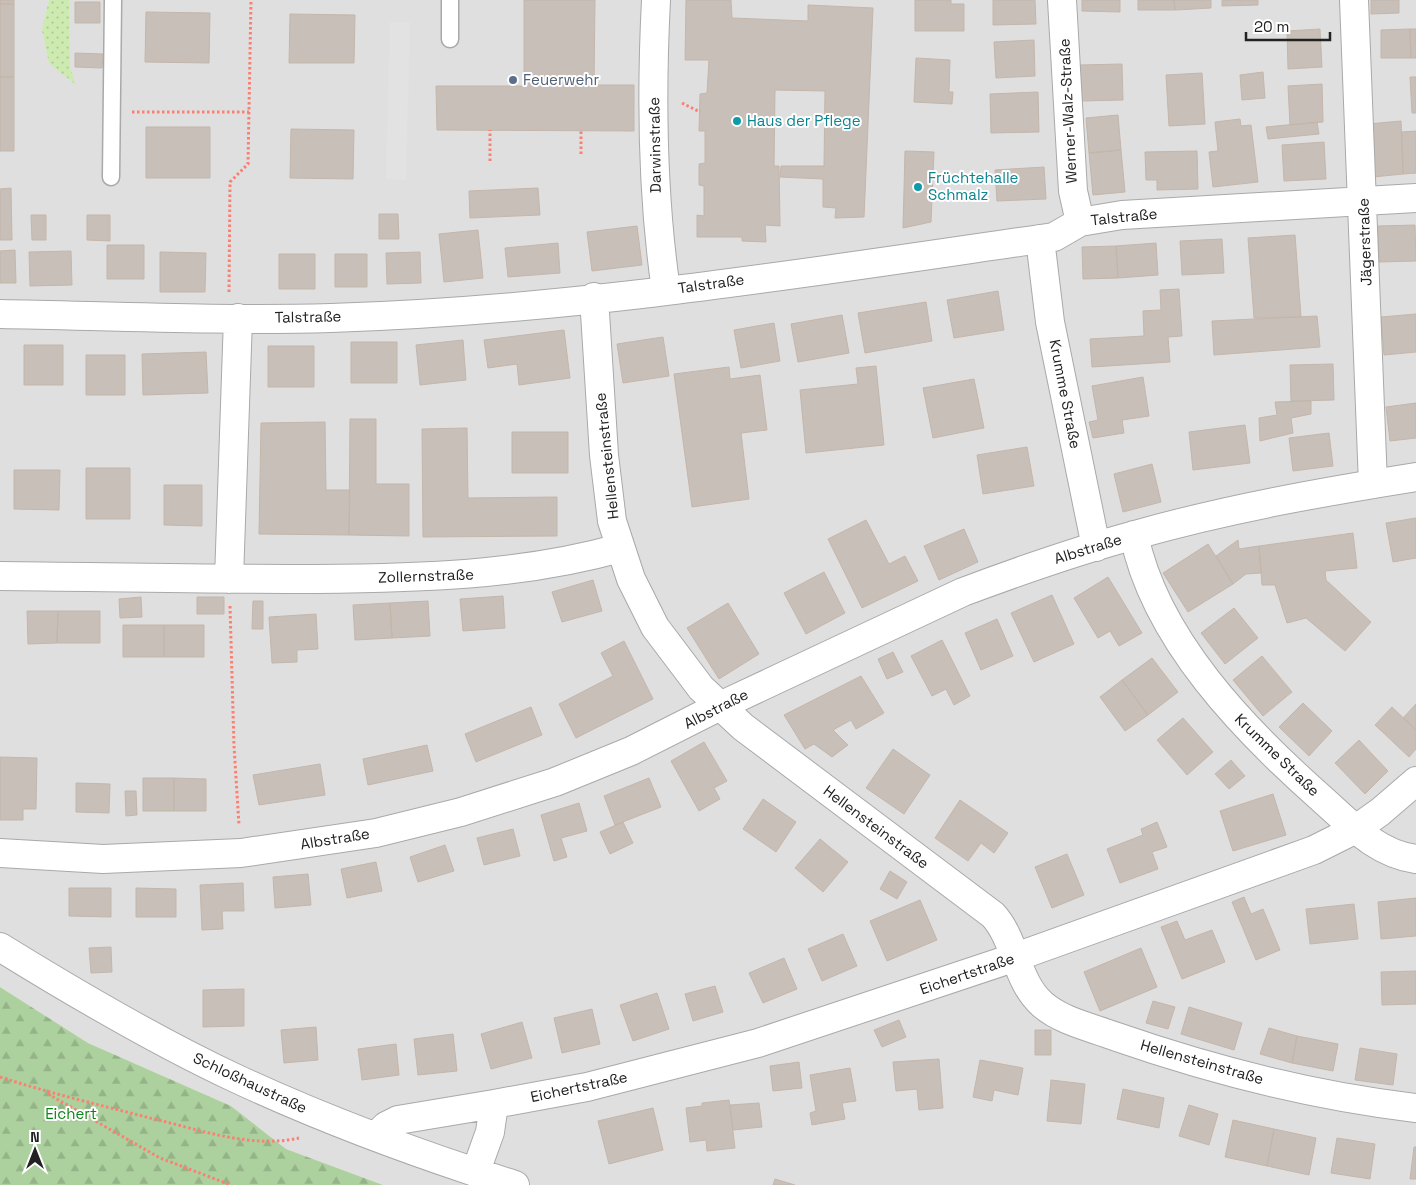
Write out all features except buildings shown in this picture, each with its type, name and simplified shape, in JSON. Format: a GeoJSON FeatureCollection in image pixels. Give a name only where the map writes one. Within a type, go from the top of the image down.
{"type":"FeatureCollection","features":[{"type":"Feature","properties":{"kind":"street","name":"Darwinstraße"},"geometry":{"type":"LineString","coordinates":[[656,0],[653,148],[656,209],[666,290]]}},
{"type":"Feature","properties":{"kind":"street","name":"Werner-Walz-Straße"},"geometry":{"type":"LineString","coordinates":[[1062,0],[1072,191],[1080,222]]}},
{"type":"Feature","properties":{"kind":"street","name":"Jägerstraße"},"geometry":{"type":"LineString","coordinates":[[1354,0],[1364,202],[1373,484]]}},
{"type":"Feature","properties":{"kind":"street","name":"Talstraße"},"geometry":{"type":"LineString","coordinates":[[0,314],[330,318],[455,311],[666,290],[1054,237],[1080,222],[1122,214],[1416,198]]}},
{"type":"Feature","properties":{"kind":"street","name":"Krumme Straße"},"geometry":{"type":"LineString","coordinates":[[1040,239],[1050,322],[1096,547]]}},
{"type":"Feature","properties":{"kind":"street","name":"Hellensteinstraße"},"geometry":{"type":"LineString","coordinates":[[594,298],[607,491],[620,548],[641,603],[655,627],[687,672],[720,706],[767,746],[993,915],[1009,938],[1030,991],[1052,1011],[1067,1019],[1157,1051],[1239,1074],[1314,1092],[1416,1108]]}},
{"type":"Feature","properties":{"kind":"street"},"geometry":{"type":"LineString","coordinates":[[229,579],[234,318]]}},
{"type":"Feature","properties":{"kind":"street","name":"Albstraße"},"geometry":{"type":"LineString","coordinates":[[0,852],[103,859],[241,853],[376,833],[419,824],[510,797],[631,751],[720,706],[963,592],[1026,569],[1134,535],[1215,515],[1416,477]]}},
{"type":"Feature","properties":{"kind":"street","name":"Krumme Straße"},"geometry":{"type":"LineString","coordinates":[[1134,535],[1146,578],[1172,627],[1207,680],[1236,717],[1270,753],[1381,849],[1396,856],[1416,859]]}},
{"type":"Feature","properties":{"kind":"street","name":"Zollernstraße"},"geometry":{"type":"LineString","coordinates":[[0,576],[229,579],[413,578],[467,575],[538,566],[620,548]]}},
{"type":"Feature","properties":{"kind":"street","name":"Eichertstraße"},"geometry":{"type":"LineString","coordinates":[[376,1136],[386,1126],[398,1120],[587,1087],[718,1055],[1016,957],[1314,850],[1356,829],[1380,812],[1416,781]]}},
{"type":"Feature","properties":{"kind":"street","name":"Schloßhaustraße"},"geometry":{"type":"LineString","coordinates":[[0,947],[92,1003],[234,1078],[333,1120],[515,1185]]}},
{"type":"Feature","properties":{"kind":"street"},"geometry":{"type":"LineString","coordinates":[[476,1172],[490,1132],[494,1104]]}},
{"type":"Feature","properties":{"kind":"lane"},"geometry":{"type":"LineString","coordinates":[[111,177],[113,0]]}},
{"type":"Feature","properties":{"kind":"lane"},"geometry":{"type":"LineString","coordinates":[[450,0],[450,39]]}},
{"type":"Feature","properties":{"kind":"path"},"geometry":{"type":"LineString","coordinates":[[234,318],[230,182],[248,164],[251,0]]}},
{"type":"Feature","properties":{"kind":"path"},"geometry":{"type":"LineString","coordinates":[[681,102],[700,112]]}},
{"type":"Feature","properties":{"kind":"path"},"geometry":{"type":"LineString","coordinates":[[112,112],[249,112]]}},
{"type":"Feature","properties":{"kind":"path"},"geometry":{"type":"LineString","coordinates":[[490,130],[490,161]]}},
{"type":"Feature","properties":{"kind":"path"},"geometry":{"type":"LineString","coordinates":[[581,130],[581,154]]}},
{"type":"Feature","properties":{"kind":"path"},"geometry":{"type":"LineString","coordinates":[[229,579],[234,746],[241,853]]}},
{"type":"Feature","properties":{"kind":"path"},"geometry":{"type":"LineString","coordinates":[[0,1077],[43,1091],[236,1139],[283,1141],[302,1137],[333,1120]]}},
{"type":"Feature","properties":{"kind":"path"},"geometry":{"type":"LineString","coordinates":[[43,1091],[160,1158],[231,1185]]}},
{"type":"Feature","properties":{"kind":"shaded area"},"geometry":{"type":"Polygon","coordinates":[[[0,0],[1416,0],[1416,1185],[383,1185],[286,1149],[231,1106],[88,1043],[0,987],[0,0]]]}},
{"type":"Feature","properties":{"kind":"shaded area"},"geometry":{"type":"Polygon","coordinates":[[[390,22],[410,22],[406,180],[386,179],[390,22]]]}},
{"type":"Feature","properties":{"kind":"green space"},"geometry":{"type":"Polygon","coordinates":[[[49,0],[69,0],[70,67],[76,85],[49,63],[42,30],[49,0]]]}},
{"type":"Feature","properties":{"kind":"green space","name":"Eichert"},"geometry":{"type":"Polygon","coordinates":[[[0,987],[88,1043],[231,1106],[286,1149],[383,1185],[0,1185],[0,987]]]}},
{"type":"Feature","properties":{"kind":"place","name":"Feuerwehr"},"geometry":{"type":"Point","coordinates":[513,80]}},
{"type":"Feature","properties":{"kind":"place","name":"Haus der Pflege"},"geometry":{"type":"Point","coordinates":[737,121]}},
{"type":"Feature","properties":{"kind":"place","name":"Früchtehalle Schmalz"},"geometry":{"type":"Point","coordinates":[918,187]}}]}
